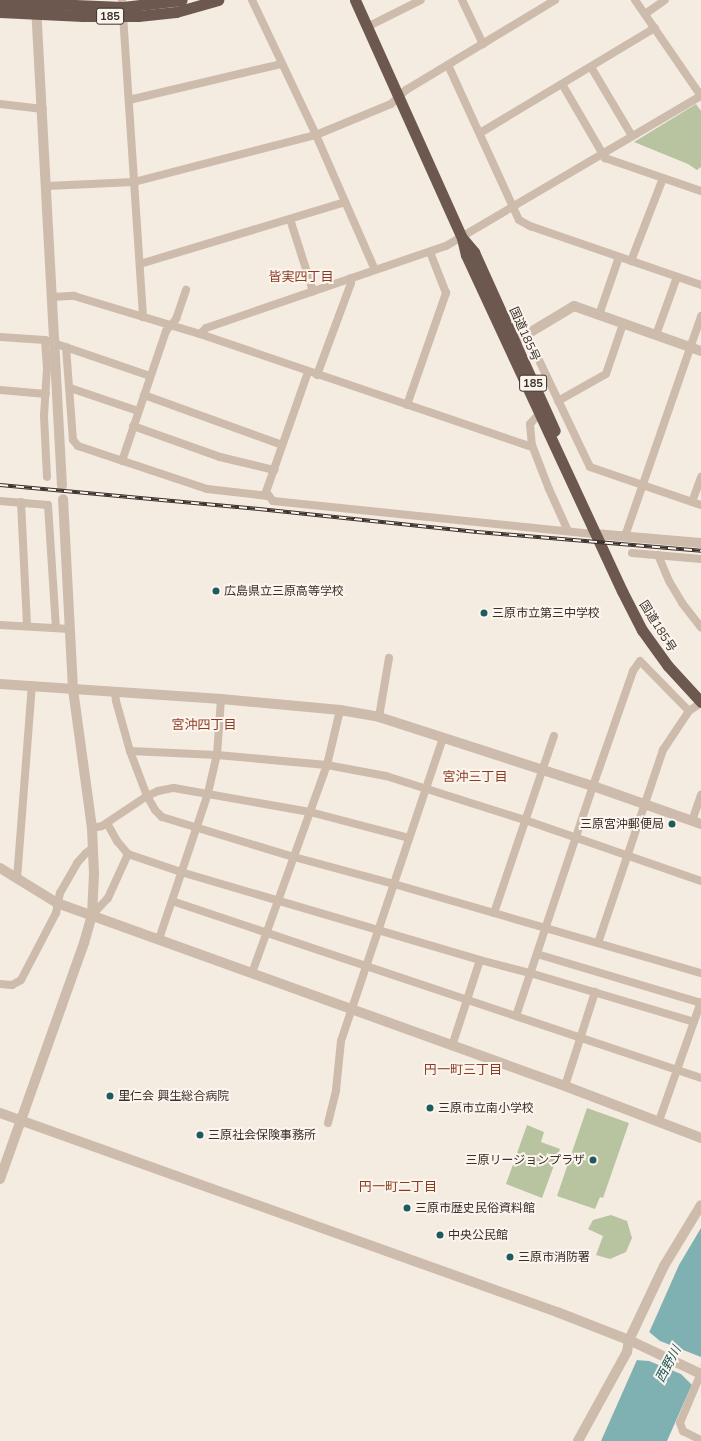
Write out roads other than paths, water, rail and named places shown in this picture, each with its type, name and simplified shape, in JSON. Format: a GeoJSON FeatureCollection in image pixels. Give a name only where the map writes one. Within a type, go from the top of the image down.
{"type":"FeatureCollection","features":[{"type":"Feature","properties":{"kind":"highway","name":"185"},"geometry":{"type":"LineString","coordinates":[[123,8],[182,0]]}},
{"type":"Feature","properties":{"kind":"highway","name":"185"},"geometry":{"type":"LineString","coordinates":[[0,2],[7,7],[36,6],[123,8],[176,12],[218,0]]}},
{"type":"Feature","properties":{"kind":"highway","name":"国道185号"},"geometry":{"type":"LineString","coordinates":[[355,0],[462,238],[466,256],[595,534],[642,630],[668,666],[701,702]]}},
{"type":"Feature","properties":{"kind":"highway"},"geometry":{"type":"LineString","coordinates":[[0,19],[7,7]]}},
{"type":"Feature","properties":{"kind":"highway","name":"国道185号"},"geometry":{"type":"LineString","coordinates":[[462,238],[474,252],[586,504],[595,534]]}},
{"type":"Feature","properties":{"kind":"street"},"geometry":{"type":"LineString","coordinates":[[252,0],[281,64],[316,135],[375,270]]}},
{"type":"Feature","properties":{"kind":"street"},"geometry":{"type":"LineString","coordinates":[[367,27],[421,0]]}},
{"type":"Feature","properties":{"kind":"street"},"geometry":{"type":"LineString","coordinates":[[462,0],[482,44]]}},
{"type":"Feature","properties":{"kind":"street"},"geometry":{"type":"LineString","coordinates":[[47,186],[134,182],[316,135],[391,104],[406,90],[555,0]]}},
{"type":"Feature","properties":{"kind":"street"},"geometry":{"type":"LineString","coordinates":[[200,334],[206,328],[446,246],[462,238],[701,96],[635,0]]}},
{"type":"Feature","properties":{"kind":"street"},"geometry":{"type":"LineString","coordinates":[[645,14],[665,0]]}},
{"type":"Feature","properties":{"kind":"street"},"geometry":{"type":"LineString","coordinates":[[36,6],[43,109],[52,297],[44,416],[47,477]]}},
{"type":"Feature","properties":{"kind":"street"},"geometry":{"type":"LineString","coordinates":[[123,8],[143,317]]}},
{"type":"Feature","properties":{"kind":"street"},"geometry":{"type":"LineString","coordinates":[[480,133],[655,28]]}},
{"type":"Feature","properties":{"kind":"street"},"geometry":{"type":"LineString","coordinates":[[129,100],[281,64]]}},
{"type":"Feature","properties":{"kind":"street"},"geometry":{"type":"LineString","coordinates":[[448,65],[519,220],[530,226],[701,285]]}},
{"type":"Feature","properties":{"kind":"street"},"geometry":{"type":"LineString","coordinates":[[591,67],[632,136]]}},
{"type":"Feature","properties":{"kind":"street"},"geometry":{"type":"LineString","coordinates":[[562,84],[605,158],[701,191]]}},
{"type":"Feature","properties":{"kind":"street"},"geometry":{"type":"LineString","coordinates":[[0,104],[43,109]]}},
{"type":"Feature","properties":{"kind":"street"},"geometry":{"type":"LineString","coordinates":[[631,261],[663,178]]}},
{"type":"Feature","properties":{"kind":"street"},"geometry":{"type":"LineString","coordinates":[[140,264],[345,202]]}},
{"type":"Feature","properties":{"kind":"street"},"geometry":{"type":"LineString","coordinates":[[290,219],[313,291]]}},
{"type":"Feature","properties":{"kind":"street"},"geometry":{"type":"LineString","coordinates":[[407,405],[446,293],[430,252]]}},
{"type":"Feature","properties":{"kind":"street"},"geometry":{"type":"LineString","coordinates":[[599,315],[619,257]]}},
{"type":"Feature","properties":{"kind":"street"},"geometry":{"type":"LineString","coordinates":[[656,335],[677,277]]}},
{"type":"Feature","properties":{"kind":"street"},"geometry":{"type":"LineString","coordinates":[[317,375],[352,283],[351,278]]}},
{"type":"Feature","properties":{"kind":"street"},"geometry":{"type":"LineString","coordinates":[[122,461],[166,331],[176,319],[186,290]]}},
{"type":"Feature","properties":{"kind":"street"},"geometry":{"type":"LineString","coordinates":[[52,297],[74,296],[200,334],[529,446],[532,445]]}},
{"type":"Feature","properties":{"kind":"street"},"geometry":{"type":"LineString","coordinates":[[514,342],[574,306],[701,351]]}},
{"type":"Feature","properties":{"kind":"street"},"geometry":{"type":"LineString","coordinates":[[625,536],[701,316]]}},
{"type":"Feature","properties":{"kind":"street"},"geometry":{"type":"LineString","coordinates":[[558,401],[606,374],[623,324]]}},
{"type":"Feature","properties":{"kind":"street"},"geometry":{"type":"LineString","coordinates":[[527,335],[590,466],[642,486],[701,505]]}},
{"type":"Feature","properties":{"kind":"street"},"geometry":{"type":"LineString","coordinates":[[0,337],[50,342],[66,346],[150,376]]}},
{"type":"Feature","properties":{"kind":"street"},"geometry":{"type":"LineString","coordinates":[[50,342],[62,485]]}},
{"type":"Feature","properties":{"kind":"street"},"geometry":{"type":"LineString","coordinates":[[66,346],[73,440],[78,446],[207,490],[268,496],[273,500],[595,534],[701,543]]}},
{"type":"Feature","properties":{"kind":"street"},"geometry":{"type":"LineString","coordinates":[[268,496],[266,492],[308,372]]}},
{"type":"Feature","properties":{"kind":"street"},"geometry":{"type":"LineString","coordinates":[[70,388],[138,411]]}},
{"type":"Feature","properties":{"kind":"street"},"geometry":{"type":"LineString","coordinates":[[0,390],[46,394]]}},
{"type":"Feature","properties":{"kind":"street"},"geometry":{"type":"LineString","coordinates":[[144,395],[282,445]]}},
{"type":"Feature","properties":{"kind":"street"},"geometry":{"type":"LineString","coordinates":[[539,414],[530,424],[532,445],[549,489],[568,531]]}},
{"type":"Feature","properties":{"kind":"street"},"geometry":{"type":"LineString","coordinates":[[133,426],[220,457],[274,470]]}},
{"type":"Feature","properties":{"kind":"street"},"geometry":{"type":"LineString","coordinates":[[692,502],[701,477]]}},
{"type":"Feature","properties":{"kind":"street"},"geometry":{"type":"LineString","coordinates":[[0,1179],[84,943],[92,915],[94,874],[92,828],[74,689],[63,499]]}},
{"type":"Feature","properties":{"kind":"street"},"geometry":{"type":"LineString","coordinates":[[0,501],[48,505],[56,628]]}},
{"type":"Feature","properties":{"kind":"street"},"geometry":{"type":"LineString","coordinates":[[21,502],[27,626]]}},
{"type":"Feature","properties":{"kind":"street"},"geometry":{"type":"LineString","coordinates":[[632,553],[701,559]]}},
{"type":"Feature","properties":{"kind":"street"},"geometry":{"type":"LineString","coordinates":[[658,555],[669,581],[682,603],[701,627]]}},
{"type":"Feature","properties":{"kind":"street"},"geometry":{"type":"LineString","coordinates":[[0,625],[70,629]]}},
{"type":"Feature","properties":{"kind":"street"},"geometry":{"type":"LineString","coordinates":[[379,717],[389,658]]}},
{"type":"Feature","properties":{"kind":"street"},"geometry":{"type":"LineString","coordinates":[[516,1016],[575,838],[633,671],[640,661],[689,711]]}},
{"type":"Feature","properties":{"kind":"street"},"geometry":{"type":"LineString","coordinates":[[0,684],[221,699],[340,710],[379,717],[419,729],[542,771],[593,786],[696,823],[701,796]]}},
{"type":"Feature","properties":{"kind":"street"},"geometry":{"type":"LineString","coordinates":[[17,878],[32,686]]}},
{"type":"Feature","properties":{"kind":"street"},"geometry":{"type":"LineString","coordinates":[[115,692],[116,701],[130,751],[147,796],[155,810],[162,816],[196,828],[294,857],[394,884],[701,973]]}},
{"type":"Feature","properties":{"kind":"street"},"geometry":{"type":"LineString","coordinates":[[159,939],[208,793],[217,755],[221,699]]}},
{"type":"Feature","properties":{"kind":"street"},"geometry":{"type":"LineString","coordinates":[[598,943],[663,750],[689,711],[701,702]]}},
{"type":"Feature","properties":{"kind":"street"},"geometry":{"type":"LineString","coordinates":[[252,973],[327,765],[340,710]]}},
{"type":"Feature","properties":{"kind":"street"},"geometry":{"type":"LineString","coordinates":[[494,913],[554,736]]}},
{"type":"Feature","properties":{"kind":"street"},"geometry":{"type":"LineString","coordinates":[[328,1123],[336,1090],[342,1041],[443,738]]}},
{"type":"Feature","properties":{"kind":"street"},"geometry":{"type":"LineString","coordinates":[[130,751],[217,755],[327,765],[386,776],[525,820],[701,881]]}},
{"type":"Feature","properties":{"kind":"street"},"geometry":{"type":"LineString","coordinates":[[92,828],[102,826],[147,796],[158,791],[174,788],[310,812],[409,838]]}},
{"type":"Feature","properties":{"kind":"street"},"geometry":{"type":"LineString","coordinates":[[107,823],[117,841],[128,854],[182,872],[694,1022]]}},
{"type":"Feature","properties":{"kind":"street"},"geometry":{"type":"LineString","coordinates":[[0,984],[12,985],[21,980],[56,912],[60,893],[77,863],[93,848]]}},
{"type":"Feature","properties":{"kind":"street"},"geometry":{"type":"LineString","coordinates":[[92,915],[108,898],[128,854]]}},
{"type":"Feature","properties":{"kind":"street"},"geometry":{"type":"LineString","coordinates":[[0,868],[57,903],[565,1086],[701,1138]]}},
{"type":"Feature","properties":{"kind":"street"},"geometry":{"type":"LineString","coordinates":[[172,901],[701,1078]]}},
{"type":"Feature","properties":{"kind":"street"},"geometry":{"type":"LineString","coordinates":[[537,954],[701,1002],[659,1121]]}},
{"type":"Feature","properties":{"kind":"street"},"geometry":{"type":"LineString","coordinates":[[452,1046],[480,960]]}},
{"type":"Feature","properties":{"kind":"street"},"geometry":{"type":"LineString","coordinates":[[565,1086],[595,992]]}},
{"type":"Feature","properties":{"kind":"street"},"geometry":{"type":"LineString","coordinates":[[0,1113],[550,1309],[642,1345],[700,1373],[680,1423],[683,1432],[701,1440]]}},
{"type":"Feature","properties":{"kind":"street"},"geometry":{"type":"LineString","coordinates":[[578,1441],[627,1352],[629,1340],[664,1266],[701,1205]]}},
{"type":"Feature","properties":{"kind":"water","name":"西野川"},"geometry":{"type":"Polygon","coordinates":[[[701,1228],[701,1364],[667,1441],[601,1441],[679,1265],[701,1228]]]}},
{"type":"Feature","properties":{"kind":"railway"},"geometry":{"type":"LineString","coordinates":[[0,485],[259,509],[477,532],[701,551]]}},
{"type":"Feature","properties":{"kind":"place","name":"広島県立三原高等学校"},"geometry":{"type":"Point","coordinates":[216,591]}},
{"type":"Feature","properties":{"kind":"place","name":"三原市立第三中学校"},"geometry":{"type":"Point","coordinates":[484,613]}},
{"type":"Feature","properties":{"kind":"place","name":"三原宮沖郵便局"},"geometry":{"type":"Point","coordinates":[672,824]}},
{"type":"Feature","properties":{"kind":"place","name":"里仁会 興生総合病院"},"geometry":{"type":"Point","coordinates":[110,1096]}},
{"type":"Feature","properties":{"kind":"place","name":"三原市立南小学校"},"geometry":{"type":"Point","coordinates":[430,1108]}},
{"type":"Feature","properties":{"kind":"place","name":"三原社会保険事務所"},"geometry":{"type":"Point","coordinates":[200,1135]}},
{"type":"Feature","properties":{"kind":"place","name":"三原リージョンプラザ"},"geometry":{"type":"Point","coordinates":[593,1160]}},
{"type":"Feature","properties":{"kind":"place","name":"三原市歴史民俗資料館"},"geometry":{"type":"Point","coordinates":[407,1208]}},
{"type":"Feature","properties":{"kind":"place","name":"中央公民館"},"geometry":{"type":"Point","coordinates":[440,1235]}},
{"type":"Feature","properties":{"kind":"place","name":"三原市消防署"},"geometry":{"type":"Point","coordinates":[510,1257]}},
{"type":"Feature","properties":{"kind":"district","name":"皆実四丁目"},"geometry":{"type":"Point","coordinates":[301,276]}},
{"type":"Feature","properties":{"kind":"district","name":"宮沖四丁目"},"geometry":{"type":"Point","coordinates":[204,724]}},
{"type":"Feature","properties":{"kind":"district","name":"宮沖三丁目"},"geometry":{"type":"Point","coordinates":[475,776]}},
{"type":"Feature","properties":{"kind":"district","name":"円一町三丁目"},"geometry":{"type":"Point","coordinates":[463,1069]}},
{"type":"Feature","properties":{"kind":"district","name":"円一町二丁目"},"geometry":{"type":"Point","coordinates":[398,1186]}}]}
